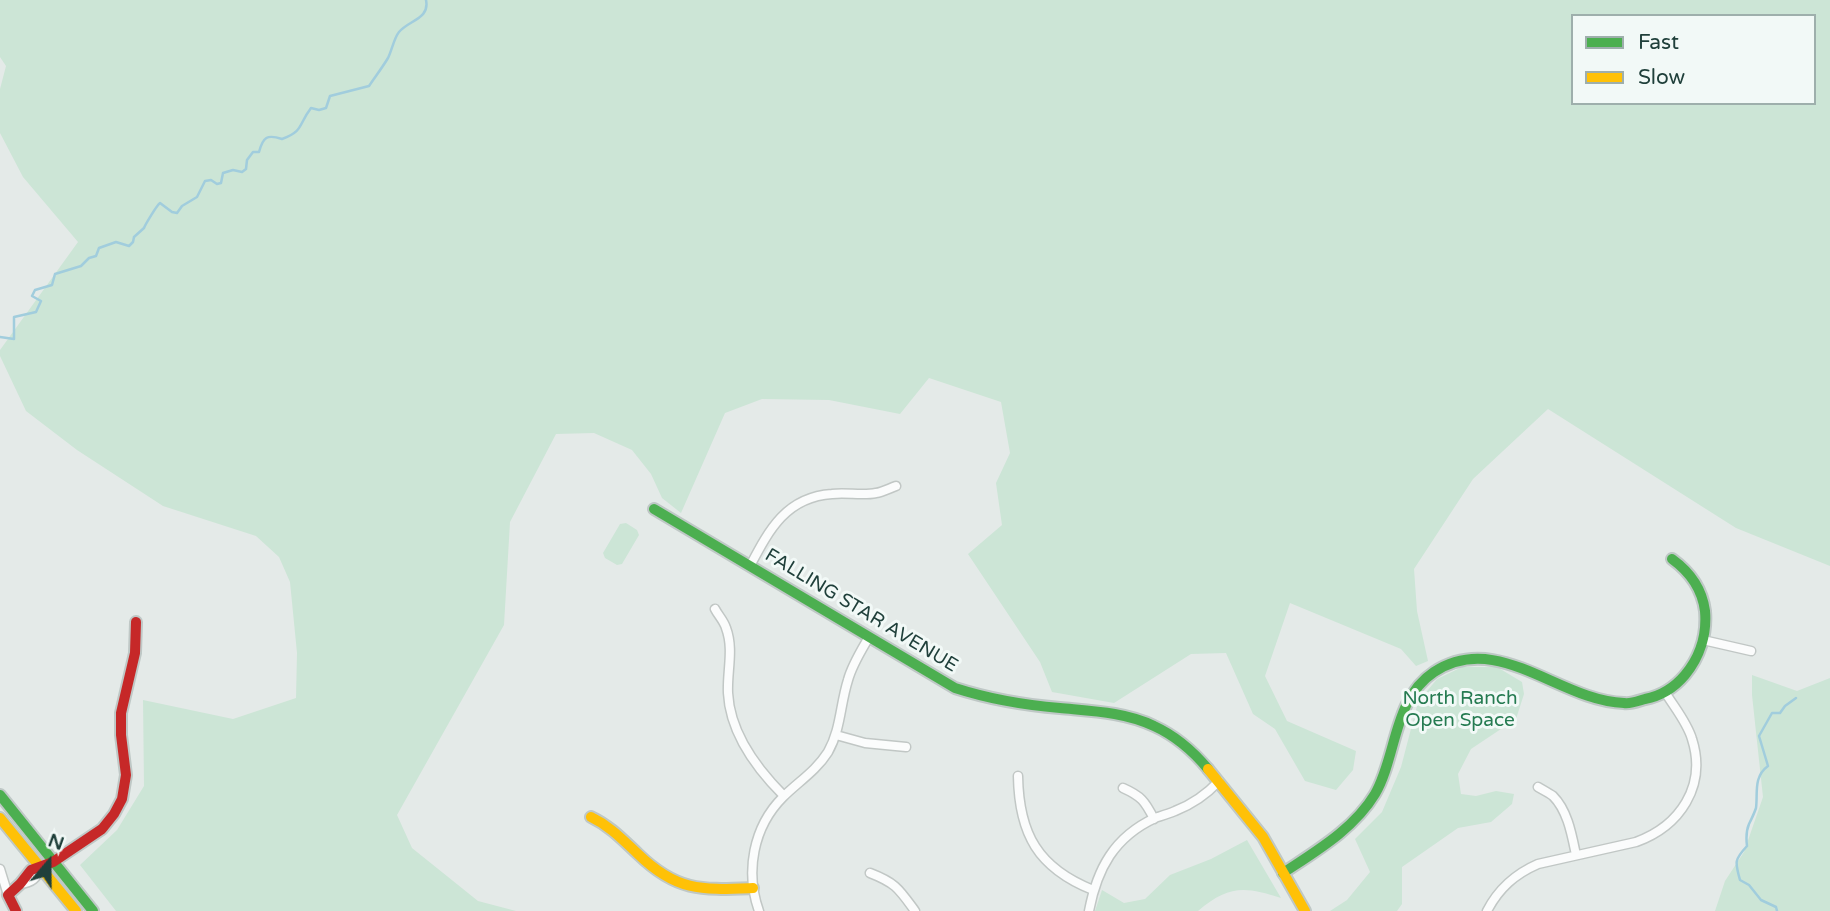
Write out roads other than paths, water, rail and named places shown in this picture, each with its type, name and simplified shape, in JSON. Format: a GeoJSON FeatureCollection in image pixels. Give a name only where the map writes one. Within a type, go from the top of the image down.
{"type":"FeatureCollection","features":[{"type":"Feature","properties":{"kind":"street"},"geometry":{"type":"LineString","coordinates":[[750,566],[774,524],[802,502],[831,494],[877,493],[897,485]]}},
{"type":"Feature","properties":{"kind":"street","name":"FALLING STAR AVENUE"},"geometry":{"type":"LineString","coordinates":[[654,509],[943,682],[990,698],[1121,716],[1150,724],[1171,734],[1187,746],[1219,781],[1256,827],[1305,911]]}},
{"type":"Feature","properties":{"kind":"street"},"geometry":{"type":"LineString","coordinates":[[1283,873],[1340,834],[1363,810],[1384,775],[1409,700],[1426,678],[1446,665],[1471,658],[1499,659],[1611,703],[1637,702],[1651,698],[1678,683],[1696,658],[1703,640],[1706,616],[1700,592],[1685,568],[1672,559]]}},
{"type":"Feature","properties":{"kind":"street"},"geometry":{"type":"LineString","coordinates":[[715,609],[726,626],[729,642],[728,694],[734,724],[760,769],[784,796]]}},
{"type":"Feature","properties":{"kind":"street"},"geometry":{"type":"LineString","coordinates":[[8,895],[31,870],[53,862],[102,829],[122,799],[126,775],[121,713],[135,653],[136,622]]}},
{"type":"Feature","properties":{"kind":"street"},"geometry":{"type":"LineString","coordinates":[[759,911],[753,888],[752,862],[758,838],[768,816],[784,796],[817,767],[828,752],[836,735],[848,678],[869,637]]}},
{"type":"Feature","properties":{"kind":"street"},"geometry":{"type":"LineString","coordinates":[[1703,640],[1752,652]]}},
{"type":"Feature","properties":{"kind":"street"},"geometry":{"type":"LineString","coordinates":[[1487,911],[1503,887],[1524,870],[1538,864],[1650,837],[1671,822],[1686,804],[1695,776],[1695,750],[1688,727],[1664,692]]}},
{"type":"Feature","properties":{"kind":"street"},"geometry":{"type":"LineString","coordinates":[[836,735],[865,743],[906,747]]}},
{"type":"Feature","properties":{"kind":"street"},"geometry":{"type":"LineString","coordinates":[[1018,776],[1018,798],[1022,816],[1036,847],[1060,873],[1093,890]]}},
{"type":"Feature","properties":{"kind":"street"},"geometry":{"type":"LineString","coordinates":[[1089,911],[1093,890],[1111,852],[1120,842],[1154,818],[1191,804],[1219,781]]}},
{"type":"Feature","properties":{"kind":"street"},"geometry":{"type":"LineString","coordinates":[[1538,787],[1554,797],[1562,810],[1570,826],[1576,855]]}},
{"type":"Feature","properties":{"kind":"street"},"geometry":{"type":"LineString","coordinates":[[1123,788],[1138,795],[1154,818]]}},
{"type":"Feature","properties":{"kind":"street"},"geometry":{"type":"LineString","coordinates":[[0,795],[93,911]]}},
{"type":"Feature","properties":{"kind":"street"},"geometry":{"type":"LineString","coordinates":[[591,817],[608,825],[653,869],[673,882],[713,890],[753,888]]}},
{"type":"Feature","properties":{"kind":"street"},"geometry":{"type":"LineString","coordinates":[[0,818],[76,911]]}},
{"type":"Feature","properties":{"kind":"street"},"geometry":{"type":"LineString","coordinates":[[0,869],[16,911]]}},
{"type":"Feature","properties":{"kind":"street"},"geometry":{"type":"LineString","coordinates":[[870,873],[890,881],[915,911]]}},
{"type":"Feature","properties":{"kind":"waterway"},"geometry":{"type":"LineString","coordinates":[[0,337],[14,339],[14,317],[36,312],[41,301],[32,296],[35,290],[52,285],[55,274],[81,266],[89,258],[96,256],[99,248],[116,242],[129,246],[160,203],[177,213],[182,206],[197,197],[205,181],[221,183],[223,173],[233,170],[242,172],[246,169],[247,160],[253,152],[259,152],[266,138],[282,139],[294,133],[311,108],[326,108],[330,96],[369,86],[388,58],[399,32],[425,11],[426,0]]}},
{"type":"Feature","properties":{"kind":"waterway"},"geometry":{"type":"LineString","coordinates":[[1777,911],[1776,907],[1761,900],[1749,885],[1740,880],[1737,862],[1747,846],[1747,832],[1756,808],[1758,780],[1768,766],[1759,736],[1772,713],[1780,713],[1796,698]]}},
{"type":"Feature","properties":{"kind":"park label","name":"North Ranch Open Space"},"geometry":{"type":"Point","coordinates":[1460,710]}}]}
